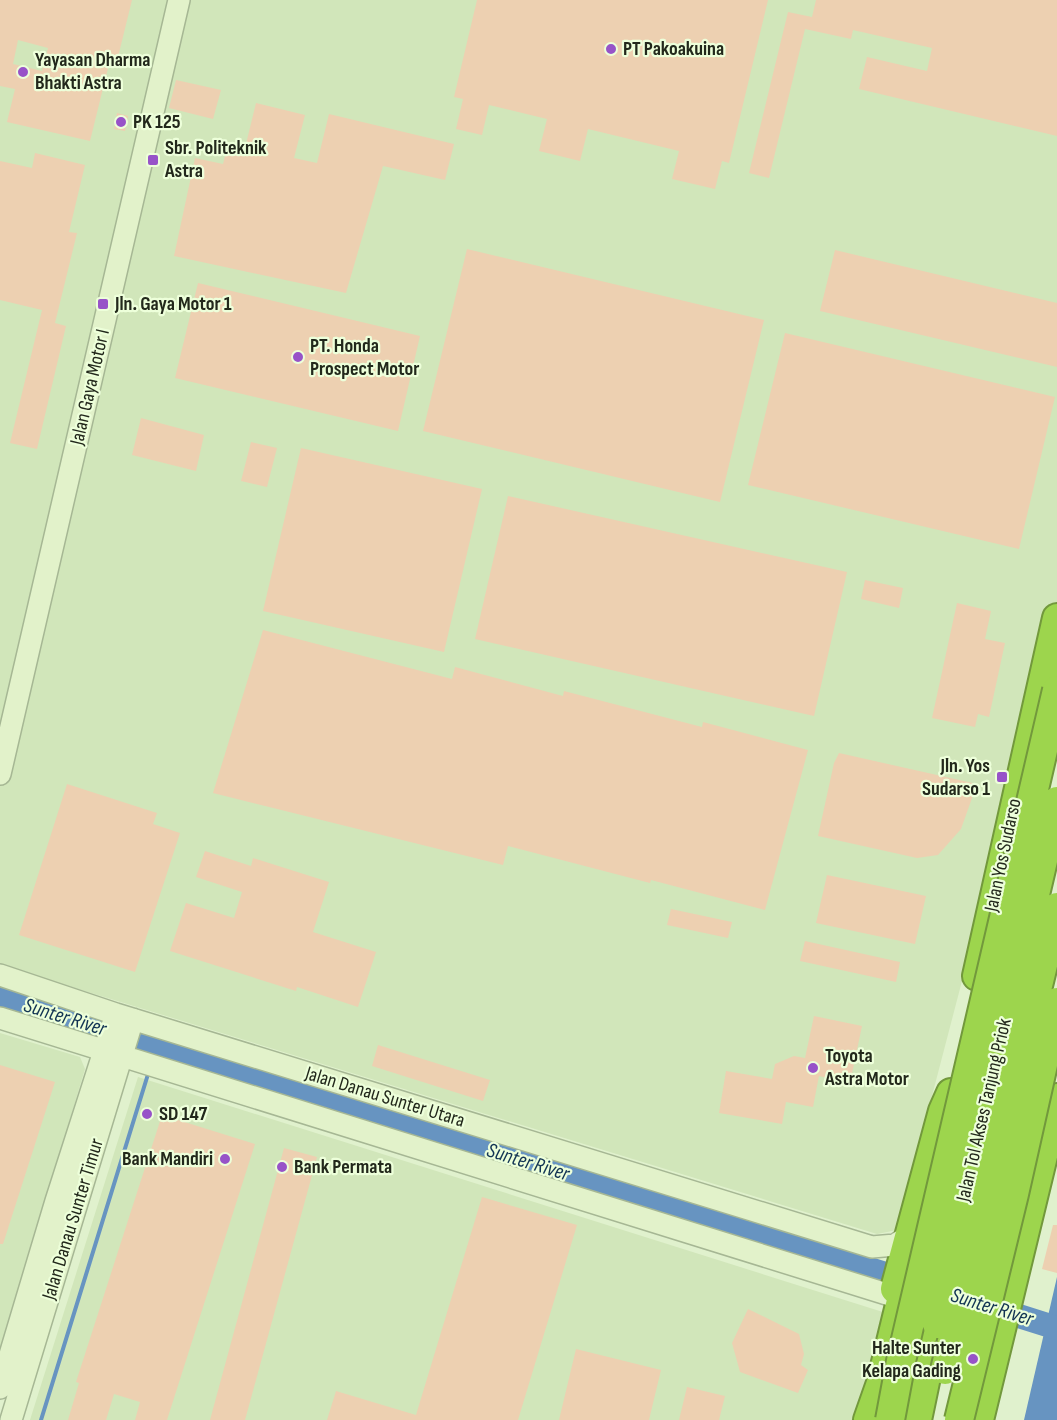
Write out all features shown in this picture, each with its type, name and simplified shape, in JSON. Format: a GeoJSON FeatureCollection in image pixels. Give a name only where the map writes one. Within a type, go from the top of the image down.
{"type":"FeatureCollection","features":[{"type":"Feature","properties":{"kind":"highway","name":"Jalan Yos Sudarso"},"geometry":{"type":"LineString","coordinates":[[892,1280],[929,1186],[949,1112],[951,1093],[1003,852],[1057,618]]}},
{"type":"Feature","properties":{"kind":"highway"},"geometry":{"type":"LineString","coordinates":[[876,1417],[901,1361],[1057,690]]}},
{"type":"Feature","properties":{"kind":"highway","name":"Jalan Tol Akses Tanjung Priok"},"geometry":{"type":"LineString","coordinates":[[917,1420],[961,1209],[1057,801]]}},
{"type":"Feature","properties":{"kind":"highway","name":"Jalan Tol Akses Tanjung Priok"},"geometry":{"type":"LineString","coordinates":[[935,1420],[945,1370],[1057,907]]}},
{"type":"Feature","properties":{"kind":"highway"},"geometry":{"type":"LineString","coordinates":[[959,1420],[1014,1194],[1057,1002]]}},
{"type":"Feature","properties":{"kind":"highway"},"geometry":{"type":"LineString","coordinates":[[962,1045],[969,1072],[985,1086],[995,1090],[1026,1092],[1046,1083],[1057,1073]]}},
{"type":"Feature","properties":{"kind":"highway","name":"Jalan Yos Sudarso"},"geometry":{"type":"LineString","coordinates":[[876,1417],[892,1280],[908,1236],[943,1111],[951,1093]]}},
{"type":"Feature","properties":{"kind":"highway"},"geometry":{"type":"LineString","coordinates":[[979,1420],[1057,1098]]}},
{"type":"Feature","properties":{"kind":"highway"},"geometry":{"type":"LineString","coordinates":[[929,1186],[942,1168],[950,1162],[970,1158],[991,1161],[1001,1165],[1017,1179],[1027,1197],[1028,1216]]}},
{"type":"Feature","properties":{"kind":"main road","name":"Jalan Gaya Motor I"},"geometry":{"type":"LineString","coordinates":[[0,774],[179,0]]}},
{"type":"Feature","properties":{"kind":"main road","name":"Jalan Danau Sunter Utara"},"geometry":{"type":"LineString","coordinates":[[0,975],[119,1035],[152,1066],[892,1280]]}},
{"type":"Feature","properties":{"kind":"main road","name":"Jalan Danau Sunter Utara"},"geometry":{"type":"LineString","coordinates":[[0,1018],[119,1035],[872,1247],[892,1280]]}},
{"type":"Feature","properties":{"kind":"main road","name":"Jalan Danau Sunter Timur"},"geometry":{"type":"LineString","coordinates":[[0,1388],[119,1035]]}},
{"type":"Feature","properties":{"kind":"main road","name":"Jalan Danau Sunter Timur"},"geometry":{"type":"LineString","coordinates":[[11,1420],[119,1035]]}},
{"type":"Feature","properties":{"kind":"shaded area"},"geometry":{"type":"Polygon","coordinates":[[[0,0],[1057,0],[1057,617],[897,1230],[877,1234],[0,965],[0,0]]]}},
{"type":"Feature","properties":{"kind":"shaded area"},"geometry":{"type":"Polygon","coordinates":[[[0,1033],[80,1057],[85,1069],[0,1353],[0,1033]]]}},
{"type":"Feature","properties":{"kind":"shaded area"},"geometry":{"type":"Polygon","coordinates":[[[138,1077],[886,1313],[873,1420],[30,1420],[138,1077]]]}},
{"type":"Feature","properties":{"kind":"water"},"geometry":{"type":"Polygon","coordinates":[[[1057,1277],[1057,1420],[1024,1420],[1057,1277]]]}},
{"type":"Feature","properties":{"kind":"building","name":"Yayasan Dharma Bhakti Astra"},"geometry":{"type":"Polygon","coordinates":[[[0,0],[132,0],[118,57],[111,56],[90,141],[7,122],[15,89],[0,86],[0,0]],[[18,40],[13,64],[42,71],[48,48],[18,40]]]}},
{"type":"Feature","properties":{"kind":"building","name":"PT Pakoakuina"},"geometry":{"type":"Polygon","coordinates":[[[477,0],[768,0],[729,163],[722,161],[715,189],[672,179],[679,151],[588,129],[580,161],[539,151],[547,119],[489,105],[482,135],[456,129],[463,99],[454,97],[477,0]]]}},
{"type":"Feature","properties":{"kind":"building"},"geometry":{"type":"Polygon","coordinates":[[[816,0],[1057,0],[1057,136],[859,89],[867,57],[927,71],[932,48],[853,30],[851,39],[805,29],[769,178],[749,173],[788,12],[812,17],[816,0]]]}},
{"type":"Feature","properties":{"kind":"building"},"geometry":{"type":"Polygon","coordinates":[[[176,80],[221,90],[213,119],[169,108],[176,80]]]}},
{"type":"Feature","properties":{"kind":"building"},"geometry":{"type":"Polygon","coordinates":[[[256,103],[305,115],[294,158],[317,163],[329,114],[454,144],[445,180],[383,166],[346,293],[174,256],[195,158],[223,164],[228,144],[245,148],[256,103]]]}},
{"type":"Feature","properties":{"kind":"building","name":"PK 125"},"geometry":{"type":"Polygon","coordinates":[[[117,113],[128,116],[125,131],[114,129],[117,113]]]}},
{"type":"Feature","properties":{"kind":"building"},"geometry":{"type":"Polygon","coordinates":[[[35,153],[85,165],[69,232],[77,233],[55,323],[66,326],[37,449],[10,443],[42,310],[0,300],[0,161],[32,168],[35,153]]]}},
{"type":"Feature","properties":{"kind":"building"},"geometry":{"type":"Polygon","coordinates":[[[467,249],[764,320],[720,502],[423,431],[467,249]]]}},
{"type":"Feature","properties":{"kind":"building"},"geometry":{"type":"Polygon","coordinates":[[[835,250],[1057,303],[1057,367],[820,311],[835,250]]]}},
{"type":"Feature","properties":{"kind":"building","name":"PT. Honda Prospect Motor"},"geometry":{"type":"Polygon","coordinates":[[[198,283],[420,336],[398,431],[175,378],[198,283]]]}},
{"type":"Feature","properties":{"kind":"building"},"geometry":{"type":"Polygon","coordinates":[[[785,333],[1055,397],[1019,549],[748,485],[785,333]]]}},
{"type":"Feature","properties":{"kind":"building"},"geometry":{"type":"Polygon","coordinates":[[[141,418],[204,435],[196,471],[132,455],[141,418]]]}},
{"type":"Feature","properties":{"kind":"building"},"geometry":{"type":"Polygon","coordinates":[[[251,442],[277,448],[267,487],[241,481],[251,442]]]}},
{"type":"Feature","properties":{"kind":"building"},"geometry":{"type":"Polygon","coordinates":[[[301,448],[482,489],[444,652],[263,611],[301,448]]]}},
{"type":"Feature","properties":{"kind":"building"},"geometry":{"type":"Polygon","coordinates":[[[508,496],[847,572],[814,716],[475,639],[508,496]]]}},
{"type":"Feature","properties":{"kind":"building"},"geometry":{"type":"Polygon","coordinates":[[[865,580],[903,588],[899,608],[861,599],[865,580]]]}},
{"type":"Feature","properties":{"kind":"building"},"geometry":{"type":"Polygon","coordinates":[[[957,603],[991,611],[985,639],[1005,643],[989,717],[978,714],[975,727],[932,718],[957,603]]]}},
{"type":"Feature","properties":{"kind":"building"},"geometry":{"type":"Polygon","coordinates":[[[263,630],[452,679],[455,667],[563,696],[564,691],[702,727],[703,722],[808,750],[765,910],[508,846],[503,865],[213,793],[263,630]]]}},
{"type":"Feature","properties":{"kind":"building"},"geometry":{"type":"Polygon","coordinates":[[[839,753],[977,784],[961,829],[938,855],[917,858],[818,836],[834,763],[839,753]]]}},
{"type":"Feature","properties":{"kind":"building"},"geometry":{"type":"Polygon","coordinates":[[[67,784],[157,813],[153,824],[180,833],[135,972],[19,935],[67,784]]]}},
{"type":"Feature","properties":{"kind":"building"},"geometry":{"type":"Polygon","coordinates":[[[205,851],[251,866],[253,858],[329,882],[313,932],[376,952],[358,1007],[297,987],[296,991],[170,951],[186,903],[234,918],[242,892],[196,877],[205,851]]]}},
{"type":"Feature","properties":{"kind":"building"},"geometry":{"type":"Polygon","coordinates":[[[827,875],[926,896],[915,944],[816,923],[827,875]]]}},
{"type":"Feature","properties":{"kind":"building"},"geometry":{"type":"Polygon","coordinates":[[[671,909],[732,922],[728,938],[667,925],[671,909]]]}},
{"type":"Feature","properties":{"kind":"building"},"geometry":{"type":"Polygon","coordinates":[[[805,941],[900,962],[896,982],[800,961],[805,941]]]}},
{"type":"Feature","properties":{"kind":"building","name":"Toyota Astra Motor"},"geometry":{"type":"Polygon","coordinates":[[[814,1016],[862,1026],[850,1083],[819,1076],[813,1107],[786,1102],[782,1124],[719,1113],[726,1071],[772,1079],[775,1064],[794,1056],[805,1058],[814,1016]]]}},
{"type":"Feature","properties":{"kind":"building"},"geometry":{"type":"Polygon","coordinates":[[[378,1045],[490,1080],[483,1101],[372,1066],[378,1045]]]}},
{"type":"Feature","properties":{"kind":"building"},"geometry":{"type":"Polygon","coordinates":[[[0,1065],[55,1082],[3,1244],[0,1244],[0,1065]]]}},
{"type":"Feature","properties":{"kind":"building"},"geometry":{"type":"Polygon","coordinates":[[[162,1115],[255,1144],[167,1420],[135,1420],[140,1402],[114,1394],[106,1420],[68,1420],[79,1383],[76,1382],[162,1115]]]}},
{"type":"Feature","properties":{"kind":"building"},"geometry":{"type":"Polygon","coordinates":[[[284,1148],[317,1157],[245,1420],[210,1420],[284,1148]]]}},
{"type":"Feature","properties":{"kind":"building"},"geometry":{"type":"Polygon","coordinates":[[[482,1197],[577,1225],[518,1420],[327,1420],[336,1391],[416,1415],[482,1197]]]}},
{"type":"Feature","properties":{"kind":"building"},"geometry":{"type":"Polygon","coordinates":[[[1053,1225],[1057,1225],[1057,1273],[1042,1269],[1053,1225]]]}},
{"type":"Feature","properties":{"kind":"building"},"geometry":{"type":"Polygon","coordinates":[[[748,1309],[799,1334],[804,1354],[801,1365],[808,1370],[798,1393],[740,1372],[732,1343],[748,1309]]]}},
{"type":"Feature","properties":{"kind":"building"},"geometry":{"type":"Polygon","coordinates":[[[576,1349],[661,1370],[649,1420],[559,1420],[576,1349]]]}},
{"type":"Feature","properties":{"kind":"building"},"geometry":{"type":"Polygon","coordinates":[[[687,1387],[725,1396],[719,1420],[679,1420],[687,1387]]]}},
{"type":"Feature","properties":{"kind":"waterway","name":"Sunter River"},"geometry":{"type":"LineString","coordinates":[[0,997],[914,1283]]}},
{"type":"Feature","properties":{"kind":"waterway"},"geometry":{"type":"LineString","coordinates":[[153,1058],[157,1046]]}},
{"type":"Feature","properties":{"kind":"waterway"},"geometry":{"type":"LineString","coordinates":[[41,1420],[149,1071]]}},
{"type":"Feature","properties":{"kind":"waterway","name":"Sunter River"},"geometry":{"type":"LineString","coordinates":[[987,1306],[1057,1328]]}},
{"type":"Feature","properties":{"kind":"place","name":"PT Pakoakuina"},"geometry":{"type":"Point","coordinates":[611,49]}},
{"type":"Feature","properties":{"kind":"place","name":"Yayasan Dharma Bhakti Astra"},"geometry":{"type":"Point","coordinates":[23,72]}},
{"type":"Feature","properties":{"kind":"place","name":"PK 125"},"geometry":{"type":"Point","coordinates":[121,122]}},
{"type":"Feature","properties":{"kind":"place","name":"Sbr. Politeknik Astra"},"geometry":{"type":"Point","coordinates":[153,160]}},
{"type":"Feature","properties":{"kind":"place","name":"Jln. Gaya Motor 1"},"geometry":{"type":"Point","coordinates":[103,304]}},
{"type":"Feature","properties":{"kind":"place","name":"PT. Honda Prospect Motor"},"geometry":{"type":"Point","coordinates":[298,357]}},
{"type":"Feature","properties":{"kind":"place","name":"Jln. Yos Sudarso 1"},"geometry":{"type":"Point","coordinates":[1002,777]}},
{"type":"Feature","properties":{"kind":"place","name":"Toyota Astra Motor"},"geometry":{"type":"Point","coordinates":[813,1068]}},
{"type":"Feature","properties":{"kind":"place","name":"SD 147"},"geometry":{"type":"Point","coordinates":[147,1114]}},
{"type":"Feature","properties":{"kind":"place","name":"Bank Mandiri"},"geometry":{"type":"Point","coordinates":[225,1159]}},
{"type":"Feature","properties":{"kind":"place","name":"Bank Permata"},"geometry":{"type":"Point","coordinates":[282,1167]}},
{"type":"Feature","properties":{"kind":"place","name":"Halte Sunter Kelapa Gading"},"geometry":{"type":"Point","coordinates":[973,1359]}}]}
